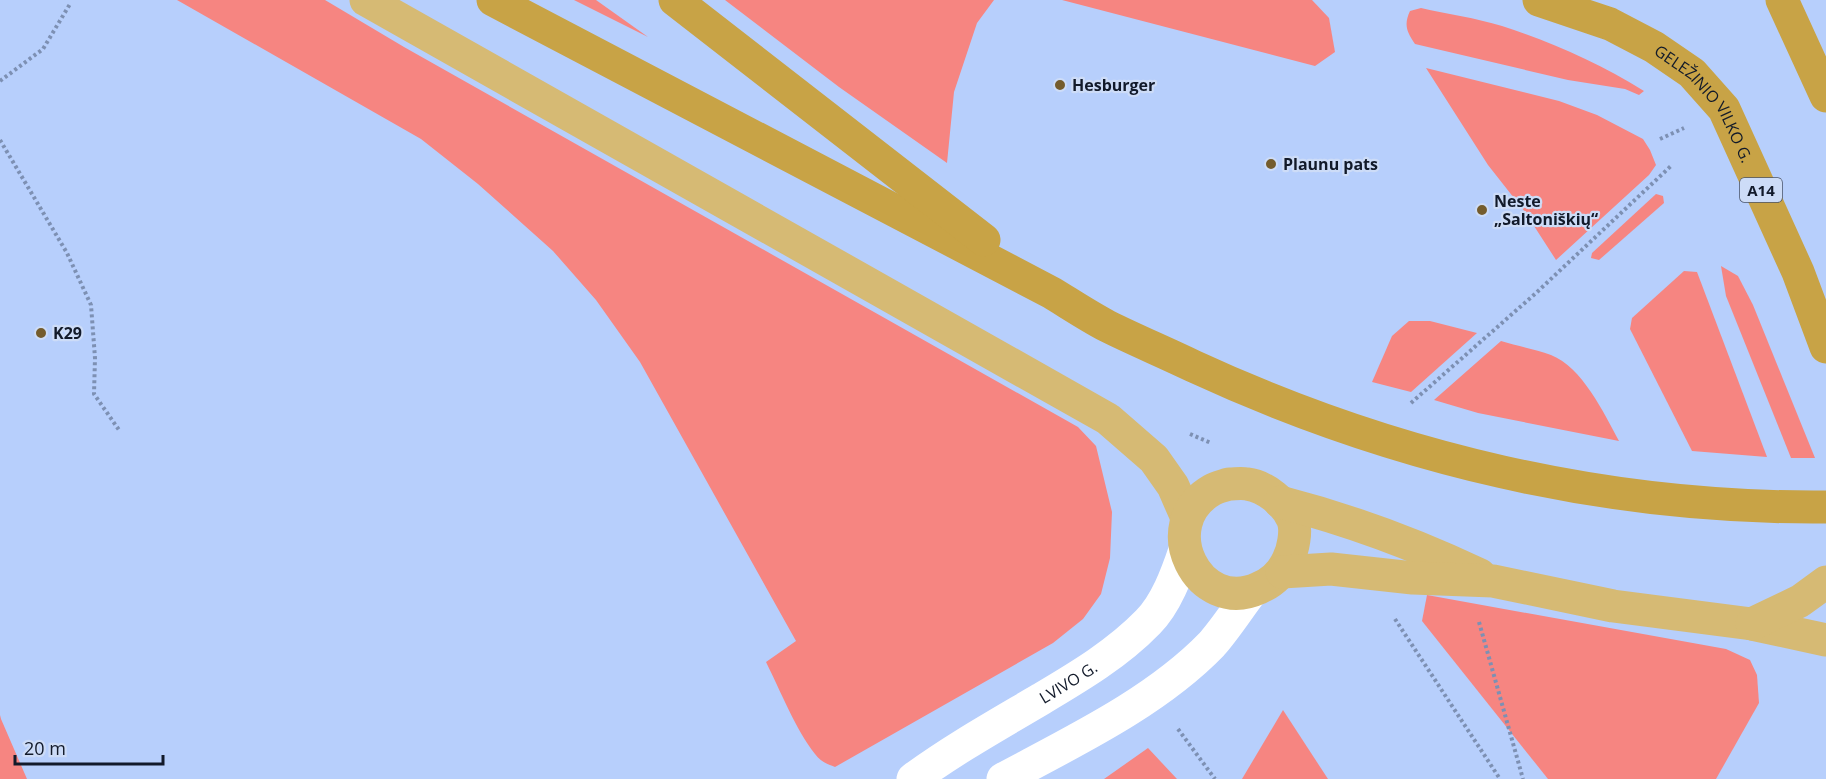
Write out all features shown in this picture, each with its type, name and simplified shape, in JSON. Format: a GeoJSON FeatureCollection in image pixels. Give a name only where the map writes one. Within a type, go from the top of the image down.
{"type":"FeatureCollection","features":[{"type":"Feature","properties":{"kind":"highway"},"geometry":{"type":"LineString","coordinates":[[493,0],[1052,293],[1107,326],[1251,392],[1331,423],[1431,456],[1540,480],[1650,499],[1764,508],[1826,507]]}},
{"type":"Feature","properties":{"kind":"highway"},"geometry":{"type":"LineString","coordinates":[[675,0],[1052,293]]}},
{"type":"Feature","properties":{"kind":"highway","name":"GELEŽINIO VILKO G."},"geometry":{"type":"LineString","coordinates":[[1539,0],[1610,24],[1654,47],[1692,73],[1724,109],[1798,272],[1826,347]]}},
{"type":"Feature","properties":{"kind":"highway"},"geometry":{"type":"LineString","coordinates":[[1782,0],[1826,96]]}},
{"type":"Feature","properties":{"kind":"main road"},"geometry":{"type":"LineString","coordinates":[[366,0],[1108,419],[1154,459],[1173,486],[1186,534],[1191,565],[1201,578],[1214,587],[1231,593],[1251,592],[1268,584],[1282,572],[1291,555],[1294,536],[1293,520],[1280,502],[1265,490],[1248,484],[1229,484],[1211,490],[1197,502],[1186,534]]}},
{"type":"Feature","properties":{"kind":"main road"},"geometry":{"type":"LineString","coordinates":[[1280,502],[1319,512],[1420,547],[1493,581]]}},
{"type":"Feature","properties":{"kind":"main road"},"geometry":{"type":"LineString","coordinates":[[1282,572],[1331,569],[1413,578],[1493,581],[1613,606],[1752,624],[1826,640]]}},
{"type":"Feature","properties":{"kind":"main road"},"geometry":{"type":"LineString","coordinates":[[1752,624],[1800,601],[1826,582]]}},
{"type":"Feature","properties":{"kind":"street","name":"LVIVO G."},"geometry":{"type":"LineString","coordinates":[[913,779],[944,756],[1083,674],[1150,621],[1175,580],[1186,534]]}},
{"type":"Feature","properties":{"kind":"street"},"geometry":{"type":"LineString","coordinates":[[1003,779],[1102,725],[1186,667],[1213,643],[1251,592]]}},
{"type":"Feature","properties":{"kind":"path"},"geometry":{"type":"LineString","coordinates":[[0,81],[43,50],[70,4]]}},
{"type":"Feature","properties":{"kind":"path"},"geometry":{"type":"LineString","coordinates":[[0,140],[67,253],[91,305],[94,394],[119,430]]}},
{"type":"Feature","properties":{"kind":"path"},"geometry":{"type":"LineString","coordinates":[[1405,408],[1536,293],[1672,165]]}},
{"type":"Feature","properties":{"kind":"path"},"geometry":{"type":"LineString","coordinates":[[1138,444],[1165,424],[1220,446]]}},
{"type":"Feature","properties":{"kind":"path"},"geometry":{"type":"LineString","coordinates":[[1394,616],[1500,779]]}},
{"type":"Feature","properties":{"kind":"path"},"geometry":{"type":"LineString","coordinates":[[1478,618],[1523,779]]}},
{"type":"Feature","properties":{"kind":"path"},"geometry":{"type":"LineString","coordinates":[[1173,723],[1215,779]]}},
{"type":"Feature","properties":{"kind":"shaded area"},"geometry":{"type":"Polygon","coordinates":[[[177,0],[325,0],[404,47],[1078,427],[1096,446],[1112,512],[1110,558],[1101,594],[1083,619],[1053,643],[835,767],[819,759],[801,733],[766,662],[796,641],[640,362],[596,300],[553,251],[478,184],[421,139],[177,0]]]}},
{"type":"Feature","properties":{"kind":"shaded area"},"geometry":{"type":"Polygon","coordinates":[[[574,0],[596,0],[648,37],[574,0]]]}},
{"type":"Feature","properties":{"kind":"shaded area"},"geometry":{"type":"Polygon","coordinates":[[[725,0],[994,0],[977,23],[954,92],[947,163],[839,87],[725,0]]]}},
{"type":"Feature","properties":{"kind":"shaded area"},"geometry":{"type":"Polygon","coordinates":[[[1062,0],[1312,0],[1329,18],[1335,52],[1315,66],[1062,0]]]}},
{"type":"Feature","properties":{"kind":"shaded area"},"geometry":{"type":"Polygon","coordinates":[[[1421,8],[1472,18],[1521,32],[1592,62],[1644,91],[1639,95],[1625,89],[1568,80],[1415,44],[1408,31],[1407,20],[1410,11],[1421,8]]]}},
{"type":"Feature","properties":{"kind":"shaded area"},"geometry":{"type":"Polygon","coordinates":[[[1426,68],[1559,101],[1597,115],[1643,139],[1656,165],[1649,175],[1556,260],[1525,212],[1488,165],[1426,68]]]}},
{"type":"Feature","properties":{"kind":"shaded area"},"geometry":{"type":"Polygon","coordinates":[[[1656,194],[1663,196],[1664,203],[1599,260],[1591,258],[1592,253],[1656,194]]]}},
{"type":"Feature","properties":{"kind":"shaded area"},"geometry":{"type":"Polygon","coordinates":[[[1721,266],[1738,276],[1753,305],[1815,458],[1791,458],[1726,296],[1721,266]]]}},
{"type":"Feature","properties":{"kind":"shaded area"},"geometry":{"type":"Polygon","coordinates":[[[1684,271],[1697,272],[1767,457],[1692,451],[1630,329],[1632,318],[1684,271]]]}},
{"type":"Feature","properties":{"kind":"shaded area"},"geometry":{"type":"Polygon","coordinates":[[[1409,321],[1430,321],[1477,333],[1411,392],[1372,382],[1392,336],[1409,321]]]}},
{"type":"Feature","properties":{"kind":"shaded area"},"geometry":{"type":"Polygon","coordinates":[[[1501,341],[1551,355],[1573,370],[1591,392],[1619,441],[1478,413],[1434,400],[1501,341]]]}},
{"type":"Feature","properties":{"kind":"shaded area"},"geometry":{"type":"Polygon","coordinates":[[[1427,595],[1726,649],[1750,660],[1757,675],[1759,703],[1716,779],[1548,779],[1422,621],[1427,595]]]}},
{"type":"Feature","properties":{"kind":"shaded area"},"geometry":{"type":"Polygon","coordinates":[[[1283,710],[1328,779],[1242,779],[1283,710]]]}},
{"type":"Feature","properties":{"kind":"shaded area"},"geometry":{"type":"Polygon","coordinates":[[[0,715],[1,719],[27,779],[0,779],[0,715]]]}},
{"type":"Feature","properties":{"kind":"shaded area"},"geometry":{"type":"Polygon","coordinates":[[[1148,748],[1177,779],[1104,779],[1148,748]]]}},
{"type":"Feature","properties":{"kind":"place","name":"Hesburger"},"geometry":{"type":"Point","coordinates":[1060,85]}},
{"type":"Feature","properties":{"kind":"place","name":"Plaunu pats"},"geometry":{"type":"Point","coordinates":[1271,164]}},
{"type":"Feature","properties":{"kind":"place","name":"Neste „Saltoniškių“"},"geometry":{"type":"Point","coordinates":[1482,210]}},
{"type":"Feature","properties":{"kind":"place","name":"K29"},"geometry":{"type":"Point","coordinates":[41,333]}}]}
